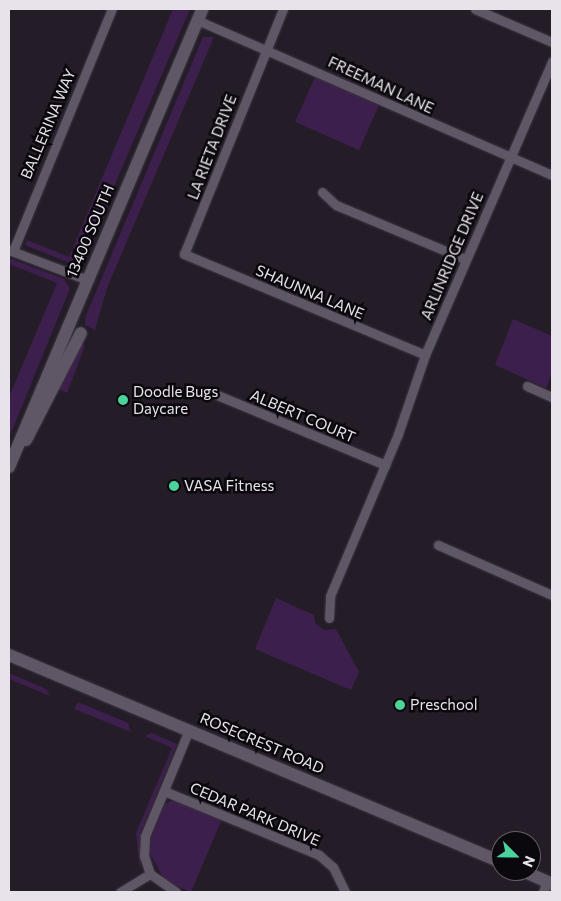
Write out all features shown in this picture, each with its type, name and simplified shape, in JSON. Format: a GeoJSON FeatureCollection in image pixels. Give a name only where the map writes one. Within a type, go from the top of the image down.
{"type":"FeatureCollection","features":[{"type":"Feature","properties":{"kind":"main road","name":"13400 SOUTH"},"geometry":{"type":"LineString","coordinates":[[10,464],[200,14]]}},
{"type":"Feature","properties":{"kind":"main road"},"geometry":{"type":"LineString","coordinates":[[10,464],[38,423],[81,333]]}},
{"type":"Feature","properties":{"kind":"main road","name":"ROSECREST ROAD"},"geometry":{"type":"LineString","coordinates":[[9,655],[491,858]]}},
{"type":"Feature","properties":{"kind":"street","name":"BALLERINA WAY"},"geometry":{"type":"LineString","coordinates":[[11,251],[112,9]]}},
{"type":"Feature","properties":{"kind":"street","name":"LA RIETA DRIVE"},"geometry":{"type":"LineString","coordinates":[[184,254],[283,9]]}},
{"type":"Feature","properties":{"kind":"street"},"geometry":{"type":"LineString","coordinates":[[475,9],[552,42]]}},
{"type":"Feature","properties":{"kind":"street","name":"FREEMAN LANE"},"geometry":{"type":"LineString","coordinates":[[200,14],[266,49],[552,175]]}},
{"type":"Feature","properties":{"kind":"street","name":"ARLINRIDGE DRIVE"},"geometry":{"type":"LineString","coordinates":[[329,618],[330,596],[385,465],[425,355],[552,61]]}},
{"type":"Feature","properties":{"kind":"street"},"geometry":{"type":"LineString","coordinates":[[322,192],[336,205],[465,259]]}},
{"type":"Feature","properties":{"kind":"street"},"geometry":{"type":"LineString","coordinates":[[11,251],[88,280]]}},
{"type":"Feature","properties":{"kind":"street","name":"SHAUNNA LANE"},"geometry":{"type":"LineString","coordinates":[[184,254],[425,355]]}},
{"type":"Feature","properties":{"kind":"street"},"geometry":{"type":"LineString","coordinates":[[527,386],[552,397]]}},
{"type":"Feature","properties":{"kind":"street","name":"ALBERT COURT"},"geometry":{"type":"LineString","coordinates":[[210,392],[385,465]]}},
{"type":"Feature","properties":{"kind":"street"},"geometry":{"type":"LineString","coordinates":[[438,545],[552,595]]}},
{"type":"Feature","properties":{"kind":"street"},"geometry":{"type":"LineString","coordinates":[[176,892],[150,874],[144,856],[145,836],[189,730]]}},
{"type":"Feature","properties":{"kind":"street","name":"CEDAR PARK DRIVE"},"geometry":{"type":"LineString","coordinates":[[164,791],[319,855],[333,867],[345,892]]}},
{"type":"Feature","properties":{"kind":"street"},"geometry":{"type":"LineString","coordinates":[[120,892],[150,874]]}},
{"type":"Feature","properties":{"kind":"shaded area"},"geometry":{"type":"Polygon","coordinates":[[[173,9],[190,9],[82,261],[75,265],[25,245],[27,240],[69,257],[173,9]]]}},
{"type":"Feature","properties":{"kind":"shaded area"},"geometry":{"type":"Polygon","coordinates":[[[203,37],[214,37],[107,288],[95,330],[85,325],[85,318],[203,37]]]}},
{"type":"Feature","properties":{"kind":"shaded area"},"geometry":{"type":"Polygon","coordinates":[[[315,77],[379,105],[359,150],[295,122],[315,77]]]}},
{"type":"Feature","properties":{"kind":"shaded area"},"geometry":{"type":"Polygon","coordinates":[[[9,258],[64,279],[70,288],[9,438],[9,397],[57,283],[9,264],[9,258]]]}},
{"type":"Feature","properties":{"kind":"shaded area"},"geometry":{"type":"Polygon","coordinates":[[[513,319],[552,336],[552,373],[546,388],[495,365],[513,319]]]}},
{"type":"Feature","properties":{"kind":"shaded area"},"geometry":{"type":"Polygon","coordinates":[[[79,340],[85,346],[67,393],[58,389],[79,340]]]}},
{"type":"Feature","properties":{"kind":"shaded area"},"geometry":{"type":"Polygon","coordinates":[[[276,598],[314,615],[315,623],[324,630],[336,629],[359,672],[351,690],[255,649],[276,598]]]}},
{"type":"Feature","properties":{"kind":"shaded area"},"geometry":{"type":"Polygon","coordinates":[[[9,673],[46,689],[50,696],[9,679],[9,673]]]}},
{"type":"Feature","properties":{"kind":"shaded area"},"geometry":{"type":"Polygon","coordinates":[[[78,702],[128,723],[131,732],[74,709],[78,702]]]}},
{"type":"Feature","properties":{"kind":"shaded area"},"geometry":{"type":"Polygon","coordinates":[[[151,733],[177,744],[141,832],[140,871],[136,833],[172,748],[145,736],[151,733]]]}},
{"type":"Feature","properties":{"kind":"shaded area"},"geometry":{"type":"Polygon","coordinates":[[[174,800],[222,819],[191,892],[165,881],[150,853],[151,838],[165,804],[174,800]]]}},
{"type":"Feature","properties":{"kind":"place","name":"Doodle Bugs Daycare"},"geometry":{"type":"Point","coordinates":[123,400]}},
{"type":"Feature","properties":{"kind":"place","name":"VASA Fitness"},"geometry":{"type":"Point","coordinates":[174,486]}},
{"type":"Feature","properties":{"kind":"place","name":"Preschool"},"geometry":{"type":"Point","coordinates":[400,705]}}]}
